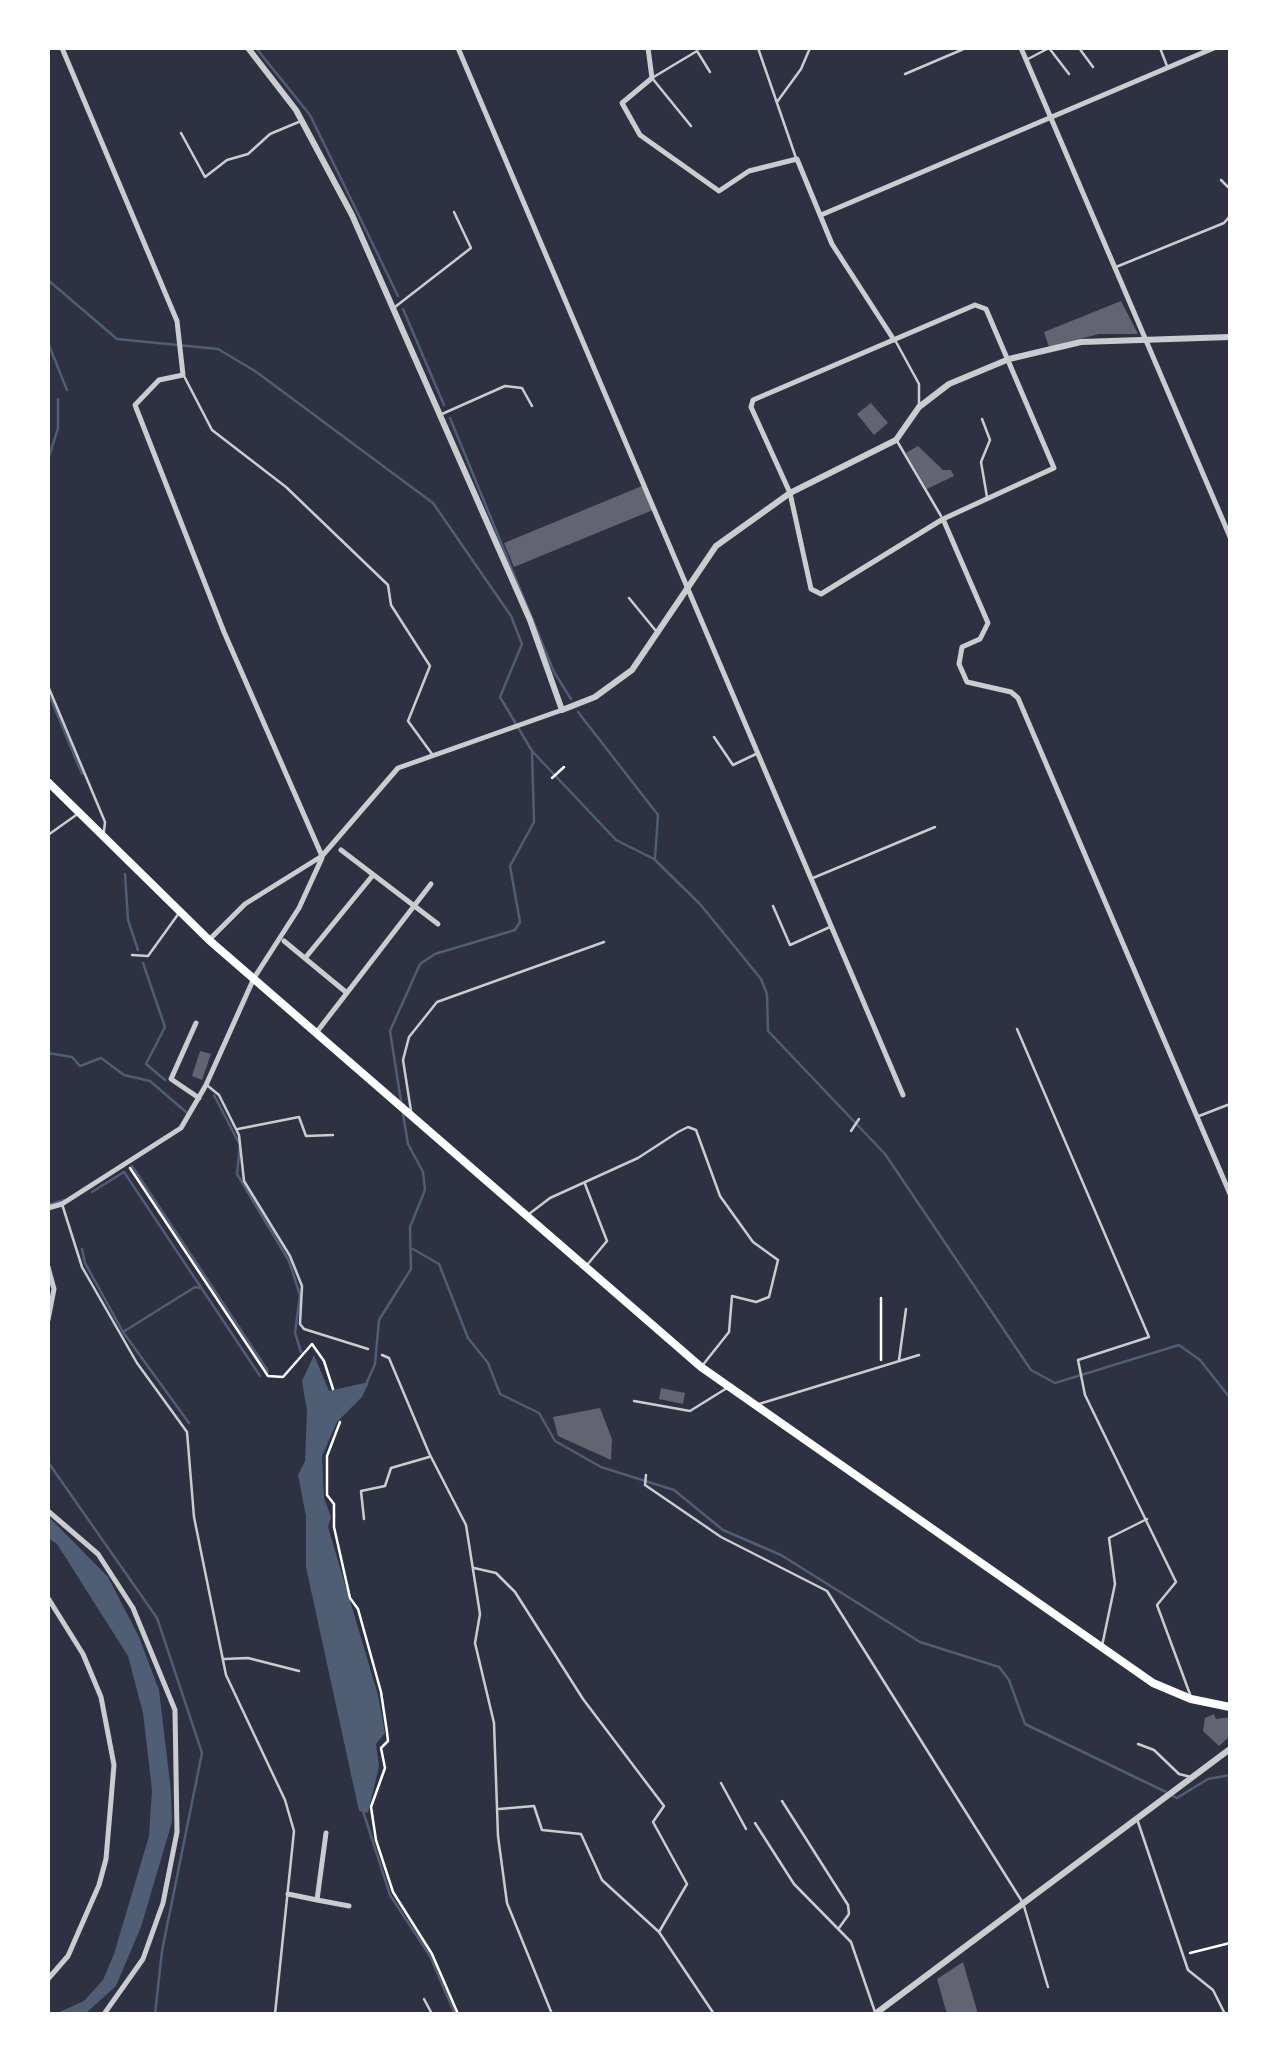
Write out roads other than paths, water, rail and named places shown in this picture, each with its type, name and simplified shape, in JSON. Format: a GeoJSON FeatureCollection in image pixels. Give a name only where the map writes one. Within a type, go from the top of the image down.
{"type":"FeatureCollection","features":[{"type":"Feature","properties":{"kind":"main road"},"geometry":{"type":"LineString","coordinates":[[48,782],[209,940],[701,1368],[1153,1683],[1191,1699],[1230,1706]]}},
{"type":"Feature","properties":{"kind":"street"},"geometry":{"type":"LineString","coordinates":[[62,48],[173,306],[184,375],[159,380],[135,404],[224,632],[322,856]]}},
{"type":"Feature","properties":{"kind":"street"},"geometry":{"type":"LineString","coordinates":[[248,48],[302,121],[352,215],[530,620],[562,710]]}},
{"type":"Feature","properties":{"kind":"street"},"geometry":{"type":"LineString","coordinates":[[458,48],[903,1095]]}},
{"type":"Feature","properties":{"kind":"street"},"geometry":{"type":"LineString","coordinates":[[648,48],[652,78],[626,97],[623,108],[640,136],[714,189],[724,190],[749,171],[797,159],[832,244],[895,340]]}},
{"type":"Feature","properties":{"kind":"street"},"geometry":{"type":"LineString","coordinates":[[1021,48],[1230,537]]}},
{"type":"Feature","properties":{"kind":"street"},"geometry":{"type":"LineString","coordinates":[[820,216],[1214,48]]}},
{"type":"Feature","properties":{"kind":"street"},"geometry":{"type":"LineString","coordinates":[[982,304],[1009,358],[1054,468],[943,519],[821,594],[812,590],[790,493],[751,407],[752,400],[895,340],[982,304]]}},
{"type":"Feature","properties":{"kind":"street"},"geometry":{"type":"LineString","coordinates":[[48,1208],[62,1204],[181,1128],[206,1085],[254,978],[299,908],[322,856],[385,778],[432,754],[562,710],[618,682],[716,546],[790,493],[896,440],[919,407],[949,384],[1009,358],[1081,342],[1230,338]]}},
{"type":"Feature","properties":{"kind":"street"},"geometry":{"type":"LineString","coordinates":[[943,519],[988,623],[980,639],[962,646],[960,664],[967,682],[1011,692],[1018,698],[1230,1194]]}},
{"type":"Feature","properties":{"kind":"street"},"geometry":{"type":"LineString","coordinates":[[341,850],[438,924]]}},
{"type":"Feature","properties":{"kind":"street"},"geometry":{"type":"LineString","coordinates":[[209,940],[245,904],[322,856]]}},
{"type":"Feature","properties":{"kind":"street"},"geometry":{"type":"LineString","coordinates":[[306,957],[373,875]]}},
{"type":"Feature","properties":{"kind":"street"},"geometry":{"type":"LineString","coordinates":[[316,1033],[431,884]]}},
{"type":"Feature","properties":{"kind":"street"},"geometry":{"type":"LineString","coordinates":[[284,941],[347,993]]}},
{"type":"Feature","properties":{"kind":"street"},"geometry":{"type":"LineString","coordinates":[[196,1023],[172,1080],[199,1098]]}},
{"type":"Feature","properties":{"kind":"street"},"geometry":{"type":"LineString","coordinates":[[48,1267],[54,1290],[48,1320]]}},
{"type":"Feature","properties":{"kind":"street"},"geometry":{"type":"LineString","coordinates":[[48,1511],[98,1554],[133,1608],[174,1710],[177,1832],[163,1904],[144,1959],[104,2014]]}},
{"type":"Feature","properties":{"kind":"street"},"geometry":{"type":"LineString","coordinates":[[48,1598],[82,1654],[101,1697],[114,1765],[102,1872],[68,1956],[48,1979]]}},
{"type":"Feature","properties":{"kind":"street"},"geometry":{"type":"LineString","coordinates":[[875,2014],[1230,1749]]}},
{"type":"Feature","properties":{"kind":"street"},"geometry":{"type":"LineString","coordinates":[[318,1900],[326,1833]]}},
{"type":"Feature","properties":{"kind":"street"},"geometry":{"type":"LineString","coordinates":[[288,1894],[350,1906]]}},
{"type":"Feature","properties":{"kind":"lane"},"geometry":{"type":"LineString","coordinates":[[758,48],[797,159]]}},
{"type":"Feature","properties":{"kind":"lane"},"geometry":{"type":"LineString","coordinates":[[776,103],[801,69],[810,48]]}},
{"type":"Feature","properties":{"kind":"lane"},"geometry":{"type":"LineString","coordinates":[[905,74],[966,48]]}},
{"type":"Feature","properties":{"kind":"lane"},"geometry":{"type":"LineString","coordinates":[[1026,60],[1049,48],[1070,74]]}},
{"type":"Feature","properties":{"kind":"lane"},"geometry":{"type":"LineString","coordinates":[[1078,48],[1093,67]]}},
{"type":"Feature","properties":{"kind":"lane"},"geometry":{"type":"LineString","coordinates":[[1160,48],[1168,67]]}},
{"type":"Feature","properties":{"kind":"lane"},"geometry":{"type":"LineString","coordinates":[[690,126],[652,78],[697,51],[710,72]]}},
{"type":"Feature","properties":{"kind":"lane"},"geometry":{"type":"LineString","coordinates":[[181,133],[205,177],[227,160],[248,154],[270,134],[302,121]]}},
{"type":"Feature","properties":{"kind":"lane"},"geometry":{"type":"LineString","coordinates":[[1220,180],[1230,189]]}},
{"type":"Feature","properties":{"kind":"lane"},"geometry":{"type":"LineString","coordinates":[[394,308],[471,248],[454,212]]}},
{"type":"Feature","properties":{"kind":"lane"},"geometry":{"type":"LineString","coordinates":[[1115,268],[1224,223],[1230,216]]}},
{"type":"Feature","properties":{"kind":"lane"},"geometry":{"type":"LineString","coordinates":[[895,340],[919,384],[919,407]]}},
{"type":"Feature","properties":{"kind":"lane"},"geometry":{"type":"LineString","coordinates":[[184,375],[212,430],[286,487],[388,585],[390,604],[430,666],[408,721],[432,754]]}},
{"type":"Feature","properties":{"kind":"lane"},"geometry":{"type":"LineString","coordinates":[[440,414],[505,386],[522,388],[532,406]]}},
{"type":"Feature","properties":{"kind":"lane"},"geometry":{"type":"LineString","coordinates":[[982,419],[990,440],[981,462],[987,498]]}},
{"type":"Feature","properties":{"kind":"lane"},"geometry":{"type":"LineString","coordinates":[[896,440],[943,519]]}},
{"type":"Feature","properties":{"kind":"lane"},"geometry":{"type":"LineString","coordinates":[[629,598],[657,632]]}},
{"type":"Feature","properties":{"kind":"lane"},"geometry":{"type":"LineString","coordinates":[[48,686],[105,822],[104,838]]}},
{"type":"Feature","properties":{"kind":"lane"},"geometry":{"type":"LineString","coordinates":[[714,737],[733,765],[758,753]]}},
{"type":"Feature","properties":{"kind":"lane"},"geometry":{"type":"LineString","coordinates":[[48,835],[79,813]]}},
{"type":"Feature","properties":{"kind":"lane"},"geometry":{"type":"LineString","coordinates":[[811,879],[935,828]]}},
{"type":"Feature","properties":{"kind":"lane"},"geometry":{"type":"LineString","coordinates":[[773,906],[790,944],[832,927]]}},
{"type":"Feature","properties":{"kind":"lane"},"geometry":{"type":"LineString","coordinates":[[132,955],[148,956],[180,912]]}},
{"type":"Feature","properties":{"kind":"lane"},"geometry":{"type":"LineString","coordinates":[[412,1117],[404,1060],[409,1037],[437,1002],[604,942]]}},
{"type":"Feature","properties":{"kind":"lane"},"geometry":{"type":"LineString","coordinates":[[1017,1029],[1149,1337],[1078,1360],[1082,1384],[1176,1582],[1158,1604],[1191,1699]]}},
{"type":"Feature","properties":{"kind":"lane"},"geometry":{"type":"LineString","coordinates":[[206,1085],[218,1095],[236,1130],[244,1181],[290,1256],[302,1286],[300,1324],[304,1329],[368,1349]]}},
{"type":"Feature","properties":{"kind":"lane"},"geometry":{"type":"LineString","coordinates":[[1198,1117],[1230,1104]]}},
{"type":"Feature","properties":{"kind":"lane"},"geometry":{"type":"LineString","coordinates":[[236,1130],[299,1117],[306,1136],[334,1135]]}},
{"type":"Feature","properties":{"kind":"lane"},"geometry":{"type":"LineString","coordinates":[[851,1131],[859,1119]]}},
{"type":"Feature","properties":{"kind":"lane"},"geometry":{"type":"LineString","coordinates":[[527,1216],[550,1198],[638,1158],[678,1132],[696,1130],[720,1196],[753,1242],[778,1260],[769,1297],[756,1302],[732,1296],[730,1332],[701,1368]]}},
{"type":"Feature","properties":{"kind":"lane"},"geometry":{"type":"LineString","coordinates":[[1223,1176],[1230,1173]]}},
{"type":"Feature","properties":{"kind":"lane"},"geometry":{"type":"LineString","coordinates":[[585,1182],[607,1241],[586,1267]]}},
{"type":"Feature","properties":{"kind":"lane"},"geometry":{"type":"LineString","coordinates":[[62,1204],[82,1267],[137,1362],[187,1432],[194,1517],[222,1659],[285,1800],[294,1831],[275,2014]]}},
{"type":"Feature","properties":{"kind":"lane"},"geometry":{"type":"LineString","coordinates":[[898,1361],[906,1309]]}},
{"type":"Feature","properties":{"kind":"lane"},"geometry":{"type":"LineString","coordinates":[[382,1355],[401,1384],[466,1525],[480,1614],[475,1643],[494,1724],[497,1809],[507,1903],[552,2014]]}},
{"type":"Feature","properties":{"kind":"lane"},"geometry":{"type":"LineString","coordinates":[[752,1406],[918,1355]]}},
{"type":"Feature","properties":{"kind":"lane"},"geometry":{"type":"LineString","coordinates":[[634,1402],[690,1411],[728,1388]]}},
{"type":"Feature","properties":{"kind":"lane"},"geometry":{"type":"LineString","coordinates":[[364,1519],[361,1492],[385,1486],[392,1468],[431,1456]]}},
{"type":"Feature","properties":{"kind":"lane"},"geometry":{"type":"LineString","coordinates":[[646,1475],[645,1485],[667,1496],[721,1536],[828,1591],[1023,1903],[1048,1987]]}},
{"type":"Feature","properties":{"kind":"lane"},"geometry":{"type":"LineString","coordinates":[[1101,1647],[1115,1584],[1109,1538],[1147,1519]]}},
{"type":"Feature","properties":{"kind":"lane"},"geometry":{"type":"LineString","coordinates":[[474,1568],[486,1568],[515,1592],[583,1699],[664,1806],[652,1822],[687,1884],[659,1932]]}},
{"type":"Feature","properties":{"kind":"lane"},"geometry":{"type":"LineString","coordinates":[[222,1659],[248,1658],[299,1671]]}},
{"type":"Feature","properties":{"kind":"lane"},"geometry":{"type":"LineString","coordinates":[[1138,1744],[1154,1750],[1179,1774],[1192,1777]]}},
{"type":"Feature","properties":{"kind":"lane"},"geometry":{"type":"LineString","coordinates":[[720,1783],[746,1829]]}},
{"type":"Feature","properties":{"kind":"lane"},"geometry":{"type":"LineString","coordinates":[[782,1802],[848,1905],[849,1914],[838,1929]]}},
{"type":"Feature","properties":{"kind":"lane"},"geometry":{"type":"LineString","coordinates":[[497,1809],[534,1806],[542,1830],[580,1834],[609,1889],[659,1932],[714,2014]]}},
{"type":"Feature","properties":{"kind":"lane"},"geometry":{"type":"LineString","coordinates":[[1136,1817],[1188,1970],[1213,1990],[1225,2014]]}},
{"type":"Feature","properties":{"kind":"lane"},"geometry":{"type":"LineString","coordinates":[[755,1822],[794,1884],[852,1942],[875,2014]]}},
{"type":"Feature","properties":{"kind":"lane"},"geometry":{"type":"LineString","coordinates":[[424,2000],[432,2014]]}},
{"type":"Feature","properties":{"kind":"lane"},"geometry":{"type":"LineString","coordinates":[[1223,2006],[1230,2005]]}},
{"type":"Feature","properties":{"kind":"water"},"geometry":{"type":"Polygon","coordinates":[[[314,1355],[329,1391],[369,1382],[362,1397],[337,1422],[322,1456],[324,1498],[331,1517],[328,1527],[378,1695],[385,1733],[376,1744],[379,1766],[368,1813],[359,1811],[306,1567],[306,1516],[298,1475],[305,1461],[307,1411],[302,1381],[314,1355]]]}},
{"type":"Feature","properties":{"kind":"water"},"geometry":{"type":"Polygon","coordinates":[[[48,1516],[108,1577],[139,1637],[159,1690],[171,1791],[172,1822],[141,1927],[116,1986],[85,2014],[55,2014],[84,2001],[103,1980],[149,1836],[152,1790],[143,1713],[128,1656],[57,1544],[48,1538],[48,1516]]]}},
{"type":"Feature","properties":{"kind":"waterway"},"geometry":{"type":"LineString","coordinates":[[256,48],[310,115],[398,296]]}},
{"type":"Feature","properties":{"kind":"waterway"},"geometry":{"type":"LineString","coordinates":[[48,280],[117,339],[218,349],[255,371],[433,503],[511,616],[522,644],[500,697],[532,751],[616,840],[654,859],[700,904],[761,979],[767,994],[768,1031],[885,1154],[1031,1370],[1055,1383],[1179,1345],[1200,1360],[1230,1398]]}},
{"type":"Feature","properties":{"kind":"waterway"},"geometry":{"type":"LineString","coordinates":[[403,309],[444,405]]}},
{"type":"Feature","properties":{"kind":"waterway"},"geometry":{"type":"LineString","coordinates":[[48,343],[67,390]]}},
{"type":"Feature","properties":{"kind":"waterway"},"geometry":{"type":"LineString","coordinates":[[48,460],[58,428],[58,399]]}},
{"type":"Feature","properties":{"kind":"waterway"},"geometry":{"type":"LineString","coordinates":[[450,418],[554,672],[571,699]]}},
{"type":"Feature","properties":{"kind":"waterway"},"geometry":{"type":"LineString","coordinates":[[48,692],[82,774]]}},
{"type":"Feature","properties":{"kind":"waterway"},"geometry":{"type":"LineString","coordinates":[[578,712],[658,815],[655,858]]}},
{"type":"Feature","properties":{"kind":"waterway"},"geometry":{"type":"LineString","coordinates":[[401,1101],[390,1031],[420,964],[435,954],[515,930],[520,922],[510,866],[534,822],[532,752]]}},
{"type":"Feature","properties":{"kind":"waterway"},"geometry":{"type":"LineString","coordinates":[[125,874],[128,920],[138,950]]}},
{"type":"Feature","properties":{"kind":"waterway"},"geometry":{"type":"LineString","coordinates":[[143,963],[165,1027],[146,1064],[165,1080]]}},
{"type":"Feature","properties":{"kind":"waterway"},"geometry":{"type":"LineString","coordinates":[[48,1053],[72,1057],[80,1066],[101,1058],[124,1075],[150,1081],[186,1112]]}},
{"type":"Feature","properties":{"kind":"waterway"},"geometry":{"type":"LineString","coordinates":[[214,1095],[240,1145],[237,1174],[289,1261],[300,1295],[295,1333],[301,1352]]}},
{"type":"Feature","properties":{"kind":"waterway"},"geometry":{"type":"LineString","coordinates":[[367,1382],[375,1364],[379,1320],[411,1269],[410,1227],[425,1190],[423,1172],[408,1144],[403,1114]]}},
{"type":"Feature","properties":{"kind":"waterway"},"geometry":{"type":"LineString","coordinates":[[132,1166],[268,1371]]}},
{"type":"Feature","properties":{"kind":"waterway"},"geometry":{"type":"LineString","coordinates":[[92,1192],[124,1172],[260,1376]]}},
{"type":"Feature","properties":{"kind":"waterway"},"geometry":{"type":"LineString","coordinates":[[48,1205],[64,1200]]}},
{"type":"Feature","properties":{"kind":"waterway"},"geometry":{"type":"LineString","coordinates":[[82,1249],[85,1263],[123,1332],[189,1423]]}},
{"type":"Feature","properties":{"kind":"waterway"},"geometry":{"type":"LineString","coordinates":[[413,1249],[439,1264],[468,1338],[488,1363],[500,1394],[539,1413],[555,1441],[601,1467],[674,1490],[723,1530],[781,1555],[920,1642],[999,1667],[1009,1680],[1025,1724],[1166,1792]]}},
{"type":"Feature","properties":{"kind":"waterway"},"geometry":{"type":"LineString","coordinates":[[123,1332],[195,1287],[200,1288]]}},
{"type":"Feature","properties":{"kind":"waterway"},"geometry":{"type":"LineString","coordinates":[[48,1462],[157,1618],[202,1753],[162,1951],[155,2014]]}},
{"type":"Feature","properties":{"kind":"waterway"},"geometry":{"type":"LineString","coordinates":[[1173,1796],[1177,1798],[1208,1779],[1230,1775]]}},
{"type":"Feature","properties":{"kind":"waterway"},"geometry":{"type":"LineString","coordinates":[[363,1811],[390,1895],[430,1956],[455,2014]]}}]}
